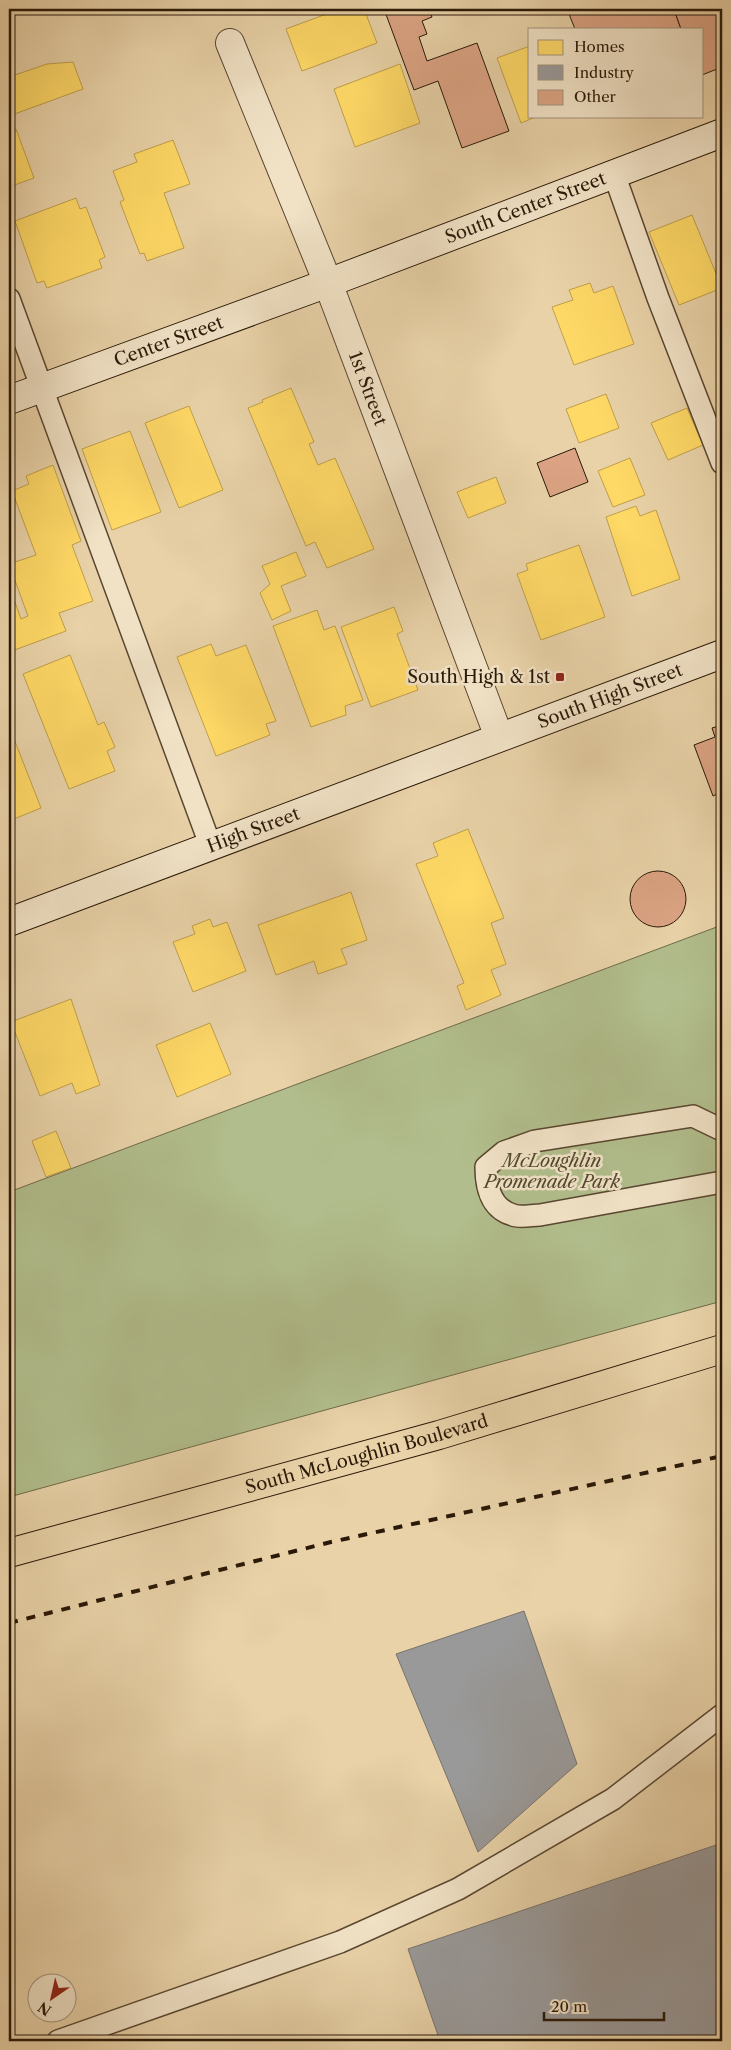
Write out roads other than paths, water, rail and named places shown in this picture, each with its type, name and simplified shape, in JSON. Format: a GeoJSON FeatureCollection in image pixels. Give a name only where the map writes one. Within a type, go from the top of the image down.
{"type":"FeatureCollection","features":[{"type":"Feature","properties":{"kind":"highway","name":"South McLoughlin Boulevard"},"geometry":{"type":"LineString","coordinates":[[9,1553],[439,1435],[722,1349]]}},
{"type":"Feature","properties":{"kind":"street","name":"1st Street"},"geometry":{"type":"LineString","coordinates":[[230,43],[328,282],[499,737]]}},
{"type":"Feature","properties":{"kind":"street","name":"South Center Street"},"geometry":{"type":"LineString","coordinates":[[328,282],[722,133]]}},
{"type":"Feature","properties":{"kind":"street","name":"Center Street"},"geometry":{"type":"LineString","coordinates":[[9,400],[328,282]]}},
{"type":"Feature","properties":{"kind":"street","name":"South High Street"},"geometry":{"type":"LineString","coordinates":[[499,737],[722,654]]}},
{"type":"Feature","properties":{"kind":"street","name":"High Street"},"geometry":{"type":"LineString","coordinates":[[9,922],[499,737]]}},
{"type":"Feature","properties":{"kind":"lane"},"geometry":{"type":"LineString","coordinates":[[614,174],[658,298],[722,463]]}},
{"type":"Feature","properties":{"kind":"lane"},"geometry":{"type":"LineString","coordinates":[[9,299],[211,847]]}},
{"type":"Feature","properties":{"kind":"lane"},"geometry":{"type":"LineString","coordinates":[[722,1130],[694,1116],[535,1141],[504,1152],[486,1167],[486,1183],[495,1205],[513,1216],[540,1215],[722,1182]]}},
{"type":"Feature","properties":{"kind":"lane"},"geometry":{"type":"LineString","coordinates":[[58,2041],[340,1942],[458,1889],[613,1799],[722,1715]]}},
{"type":"Feature","properties":{"kind":"railway"},"geometry":{"type":"LineString","coordinates":[[9,1623],[331,1542],[722,1456]]}},
{"type":"Feature","properties":{"kind":"place","name":"South High & 1st"},"geometry":{"type":"Point","coordinates":[560,677]}},
{"type":"Feature","properties":{"kind":"park label","name":"McLoughlin Promenade Park"},"geometry":{"type":"Point","coordinates":[552,1171]}}]}
